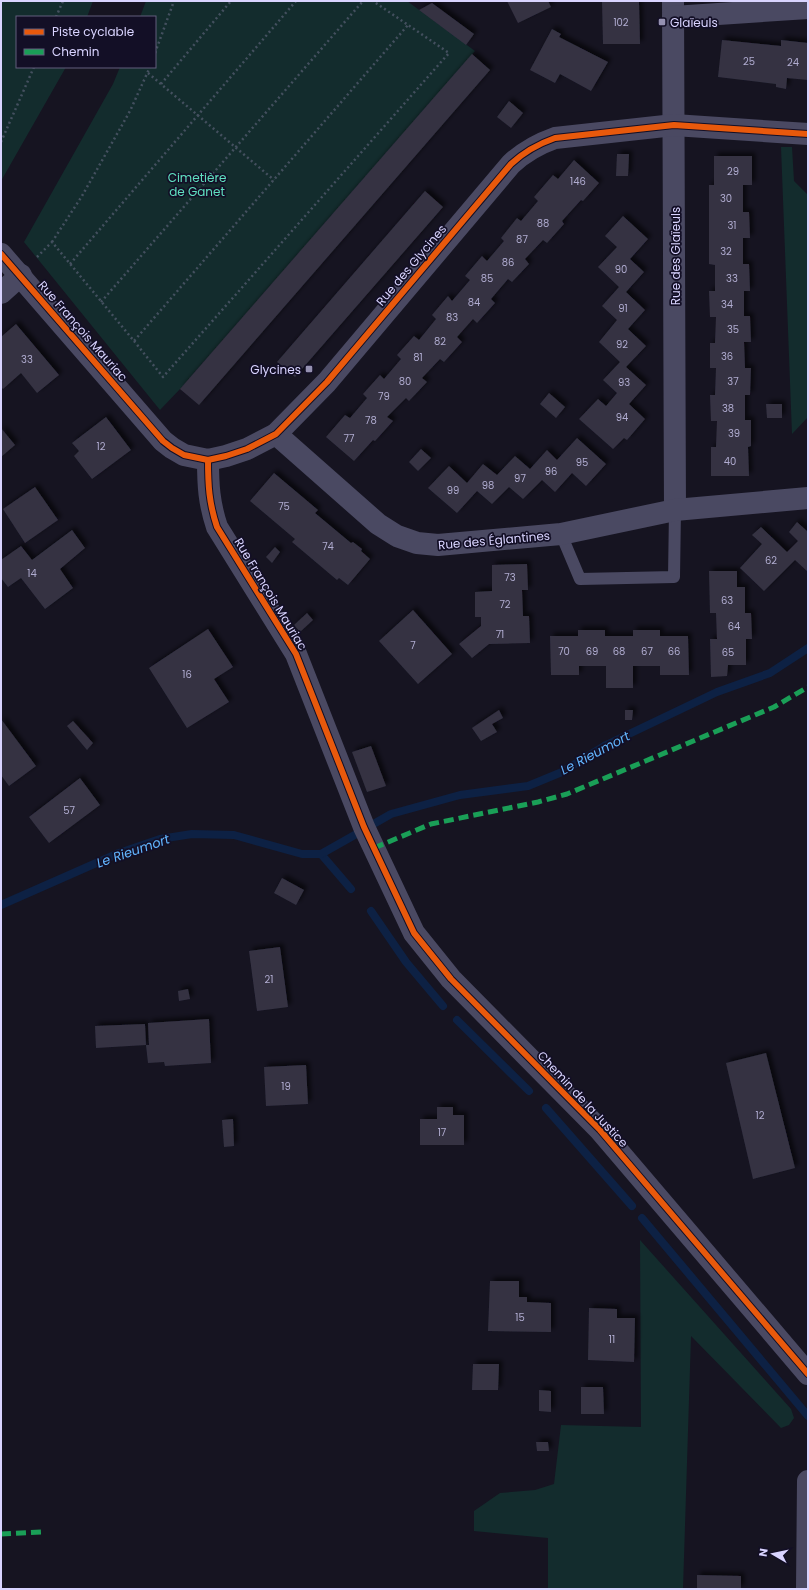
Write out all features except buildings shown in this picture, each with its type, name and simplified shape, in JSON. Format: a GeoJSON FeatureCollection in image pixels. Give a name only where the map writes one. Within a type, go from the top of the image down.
{"type":"FeatureCollection","features":[{"type":"Feature","properties":{"kind":"street"},"geometry":{"type":"LineString","coordinates":[[673,9],[808,8]]}},
{"type":"Feature","properties":{"kind":"street","name":"Rue des Glaïeuls"},"geometry":{"type":"LineString","coordinates":[[673,9],[675,510]]}},
{"type":"Feature","properties":{"kind":"street","name":"Rue des Glycines"},"geometry":{"type":"LineString","coordinates":[[184,455],[208,460],[226,456],[247,449],[276,434],[327,382],[511,164],[524,152],[538,144],[555,138],[674,125],[808,134]]}},
{"type":"Feature","properties":{"kind":"street","name":"Rue François Mauriac"},"geometry":{"type":"LineString","coordinates":[[1,254],[163,441],[184,455]]}},
{"type":"Feature","properties":{"kind":"street"},"geometry":{"type":"LineString","coordinates":[[1,293],[20,275]]}},
{"type":"Feature","properties":{"kind":"street","name":"Rue des Églantines"},"geometry":{"type":"LineString","coordinates":[[276,434],[378,524],[397,536],[438,545],[561,534],[675,510],[808,498]]}},
{"type":"Feature","properties":{"kind":"street","name":"Rue François Mauriac"},"geometry":{"type":"LineString","coordinates":[[208,460],[210,507],[217,527],[296,654],[364,827]]}},
{"type":"Feature","properties":{"kind":"street","name":"Chemin de la Justice"},"geometry":{"type":"LineString","coordinates":[[364,827],[414,933],[451,979],[600,1130],[808,1374]]}},
{"type":"Feature","properties":{"kind":"street"},"geometry":{"type":"LineString","coordinates":[[807,1589],[808,1481]]}},
{"type":"Feature","properties":{"kind":"lane"},"geometry":{"type":"LineString","coordinates":[[561,534],[580,579],[674,577],[675,510]]}},
{"type":"Feature","properties":{"kind":"path"},"geometry":{"type":"LineString","coordinates":[[56,16],[64,1]]}},
{"type":"Feature","properties":{"kind":"path"},"geometry":{"type":"LineString","coordinates":[[156,50],[174,1]]}},
{"type":"Feature","properties":{"kind":"path"},"geometry":{"type":"LineString","coordinates":[[161,84],[231,1]]}},
{"type":"Feature","properties":{"kind":"path"},"geometry":{"type":"LineString","coordinates":[[70,264],[296,1]]}},
{"type":"Feature","properties":{"kind":"path"},"geometry":{"type":"LineString","coordinates":[[101,302],[363,1]]}},
{"type":"Feature","properties":{"kind":"path"},"geometry":{"type":"LineString","coordinates":[[52,242],[163,377],[449,54],[373,1]]}},
{"type":"Feature","properties":{"kind":"path"},"geometry":{"type":"LineString","coordinates":[[134,341],[408,25]]}},
{"type":"Feature","properties":{"kind":"path"},"geometry":{"type":"LineString","coordinates":[[1,142],[34,68]]}},
{"type":"Feature","properties":{"kind":"path"},"geometry":{"type":"LineString","coordinates":[[20,275],[52,242],[86,189],[130,111],[150,68]]}},
{"type":"Feature","properties":{"kind":"path"},"geometry":{"type":"LineString","coordinates":[[148,73],[274,180]]}},
{"type":"Feature","properties":{"kind":"green space"},"geometry":{"type":"Polygon","coordinates":[[[1,1],[93,1],[87,16],[16,16],[16,68],[65,68],[1,181],[1,1]]]}},
{"type":"Feature","properties":{"kind":"green space","name":"Cimetière de Ganet"},"geometry":{"type":"Polygon","coordinates":[[[146,1],[407,1],[475,51],[160,410],[24,242],[113,84],[120,68],[156,68],[156,16],[140,16],[146,1]]]}},
{"type":"Feature","properties":{"kind":"green space"},"geometry":{"type":"Polygon","coordinates":[[[781,147],[792,147],[794,181],[808,195],[808,417],[792,434],[781,147]]]}},
{"type":"Feature","properties":{"kind":"green space"},"geometry":{"type":"Polygon","coordinates":[[[640,1240],[791,1409],[794,1418],[789,1425],[781,1428],[691,1336],[683,1589],[548,1589],[548,1538],[474,1531],[474,1511],[500,1493],[535,1490],[554,1484],[561,1425],[641,1427],[640,1240]]]}},
{"type":"Feature","properties":{"kind":"waterway","name":"Le Rieumort"},"geometry":{"type":"LineString","coordinates":[[370,826],[391,814],[460,795],[528,786],[562,772],[606,745],[717,692],[770,673],[808,648]]}},
{"type":"Feature","properties":{"kind":"waterway","name":"Le Rieumort"},"geometry":{"type":"LineString","coordinates":[[1,905],[119,853],[160,839],[192,834],[234,835],[302,854],[321,854],[360,832]]}},
{"type":"Feature","properties":{"kind":"waterway"},"geometry":{"type":"LineString","coordinates":[[321,854],[351,889]]}},
{"type":"Feature","properties":{"kind":"waterway"},"geometry":{"type":"LineString","coordinates":[[371,911],[406,962],[443,1006]]}},
{"type":"Feature","properties":{"kind":"waterway"},"geometry":{"type":"LineString","coordinates":[[457,1020],[529,1091]]}},
{"type":"Feature","properties":{"kind":"waterway"},"geometry":{"type":"LineString","coordinates":[[546,1108],[632,1206]]}},
{"type":"Feature","properties":{"kind":"waterway"},"geometry":{"type":"LineString","coordinates":[[642,1218],[808,1416]]}},
{"type":"Feature","properties":{"kind":"marked path"},"geometry":{"type":"LineString","coordinates":[[374,848],[431,824],[538,802],[567,794],[774,707],[808,687]]}},
{"type":"Feature","properties":{"kind":"marked path"},"geometry":{"type":"LineString","coordinates":[[1,1534],[43,1532]]}},
{"type":"Feature","properties":{"kind":"cycle path"},"geometry":{"type":"LineString","coordinates":[[1,254],[163,441],[184,455],[208,460],[247,449],[276,434],[327,382],[511,164],[532,148],[555,138],[674,125],[808,134]]}},
{"type":"Feature","properties":{"kind":"cycle path"},"geometry":{"type":"LineString","coordinates":[[208,460],[208,478],[212,510],[217,527],[296,654],[364,827],[414,933],[451,979],[600,1130],[808,1374]]}},
{"type":"Feature","properties":{"kind":"place","name":"Glaïeuls"},"geometry":{"type":"Point","coordinates":[662,22]}},
{"type":"Feature","properties":{"kind":"place","name":"Glycines"},"geometry":{"type":"Point","coordinates":[309,369]}}]}
